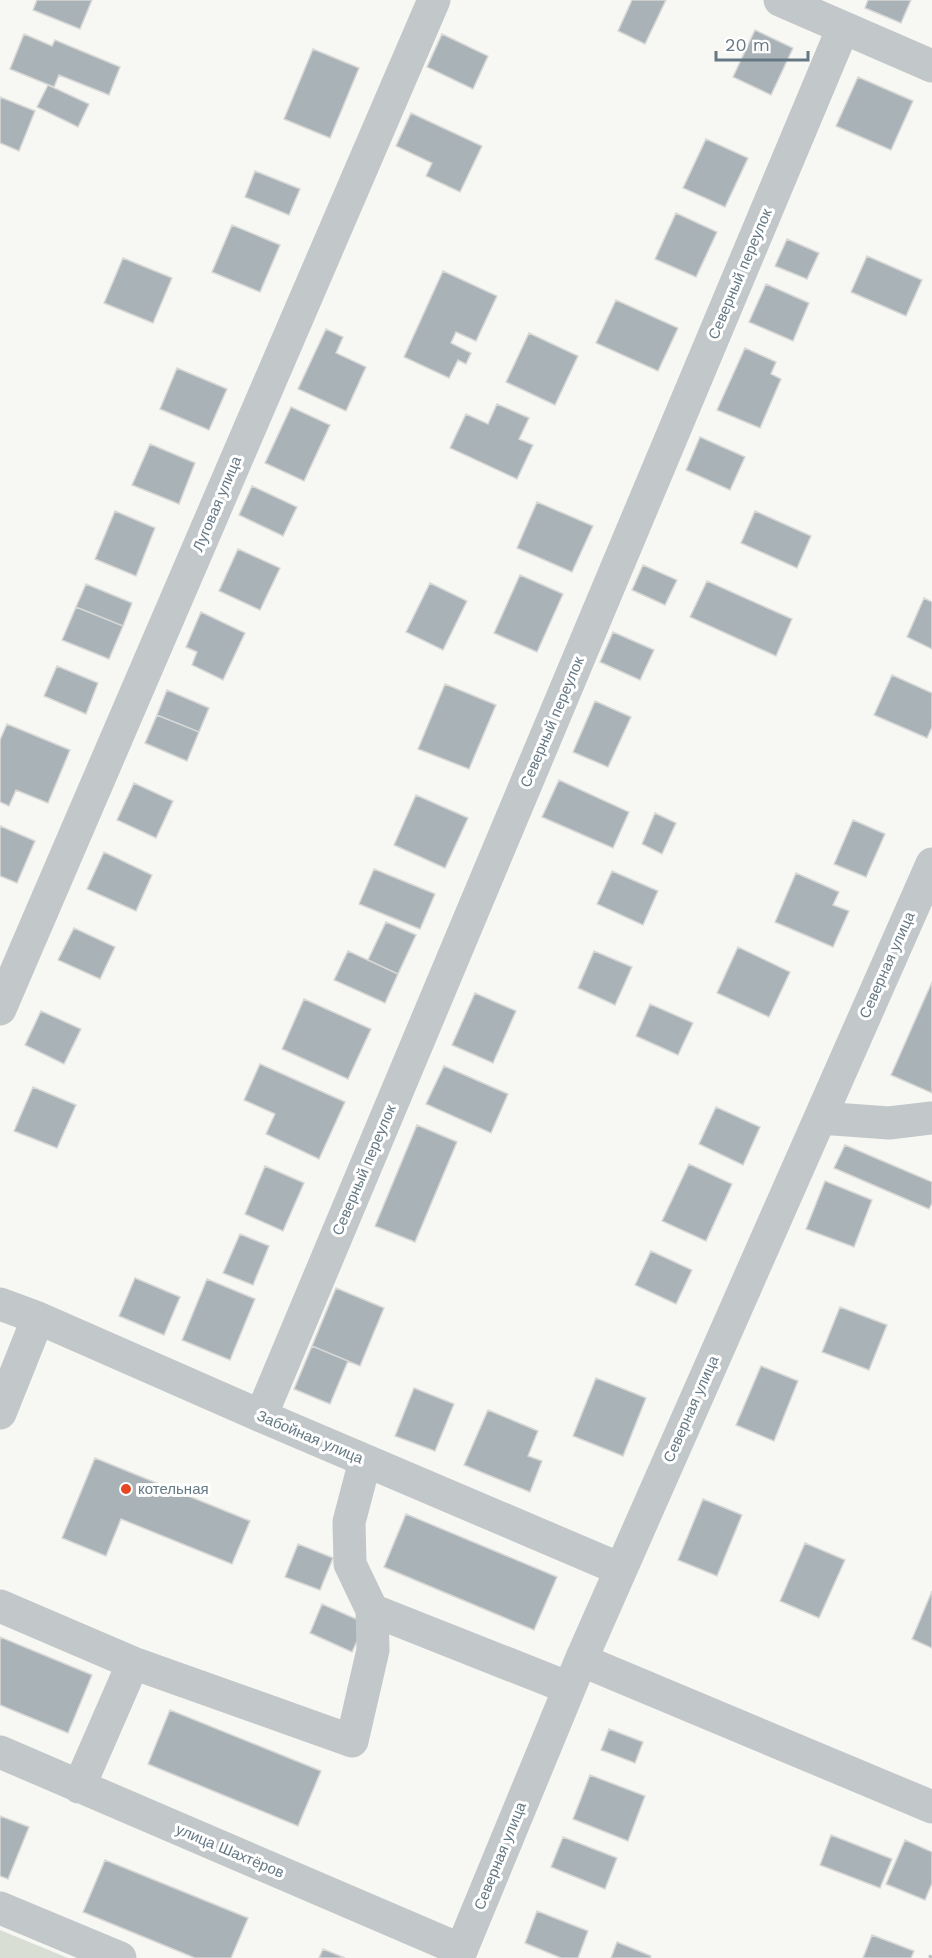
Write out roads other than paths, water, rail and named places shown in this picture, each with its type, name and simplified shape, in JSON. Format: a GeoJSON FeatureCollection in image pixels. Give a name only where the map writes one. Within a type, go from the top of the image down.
{"type":"FeatureCollection","features":[{"type":"Feature","properties":{"kind":"street","name":"Луговая улица"},"geometry":{"type":"LineString","coordinates":[[0,1009],[434,0]]}},
{"type":"Feature","properties":{"kind":"street"},"geometry":{"type":"LineString","coordinates":[[780,0],[932,66]]}},
{"type":"Feature","properties":{"kind":"street","name":"Северный переулок"},"geometry":{"type":"LineString","coordinates":[[261,1416],[843,28]]}},
{"type":"Feature","properties":{"kind":"street","name":"Северная улица"},"geometry":{"type":"LineString","coordinates":[[459,1954],[620,1569],[932,864]]}},
{"type":"Feature","properties":{"kind":"street"},"geometry":{"type":"LineString","coordinates":[[820,1118],[889,1123],[932,1118]]}},
{"type":"Feature","properties":{"kind":"street","name":"Забойная улица"},"geometry":{"type":"LineString","coordinates":[[0,1304],[38,1318],[620,1569]]}},
{"type":"Feature","properties":{"kind":"street"},"geometry":{"type":"LineString","coordinates":[[0,1413],[38,1318]]}},
{"type":"Feature","properties":{"kind":"street"},"geometry":{"type":"LineString","coordinates":[[0,1606],[133,1663],[352,1741],[373,1650],[372,1610],[350,1564],[349,1522],[366,1461]]}},
{"type":"Feature","properties":{"kind":"street"},"geometry":{"type":"LineString","coordinates":[[372,1610],[575,1674],[932,1807]]}},
{"type":"Feature","properties":{"kind":"street"},"geometry":{"type":"LineString","coordinates":[[80,1786],[133,1663]]}},
{"type":"Feature","properties":{"kind":"street","name":"улица Шахтёров"},"geometry":{"type":"LineString","coordinates":[[0,1752],[459,1954]]}},
{"type":"Feature","properties":{"kind":"street"},"geometry":{"type":"LineString","coordinates":[[0,1908],[120,1958]]}},
{"type":"Feature","properties":{"kind":"place","name":"котельная"},"geometry":{"type":"Point","coordinates":[126,1489]}}]}
